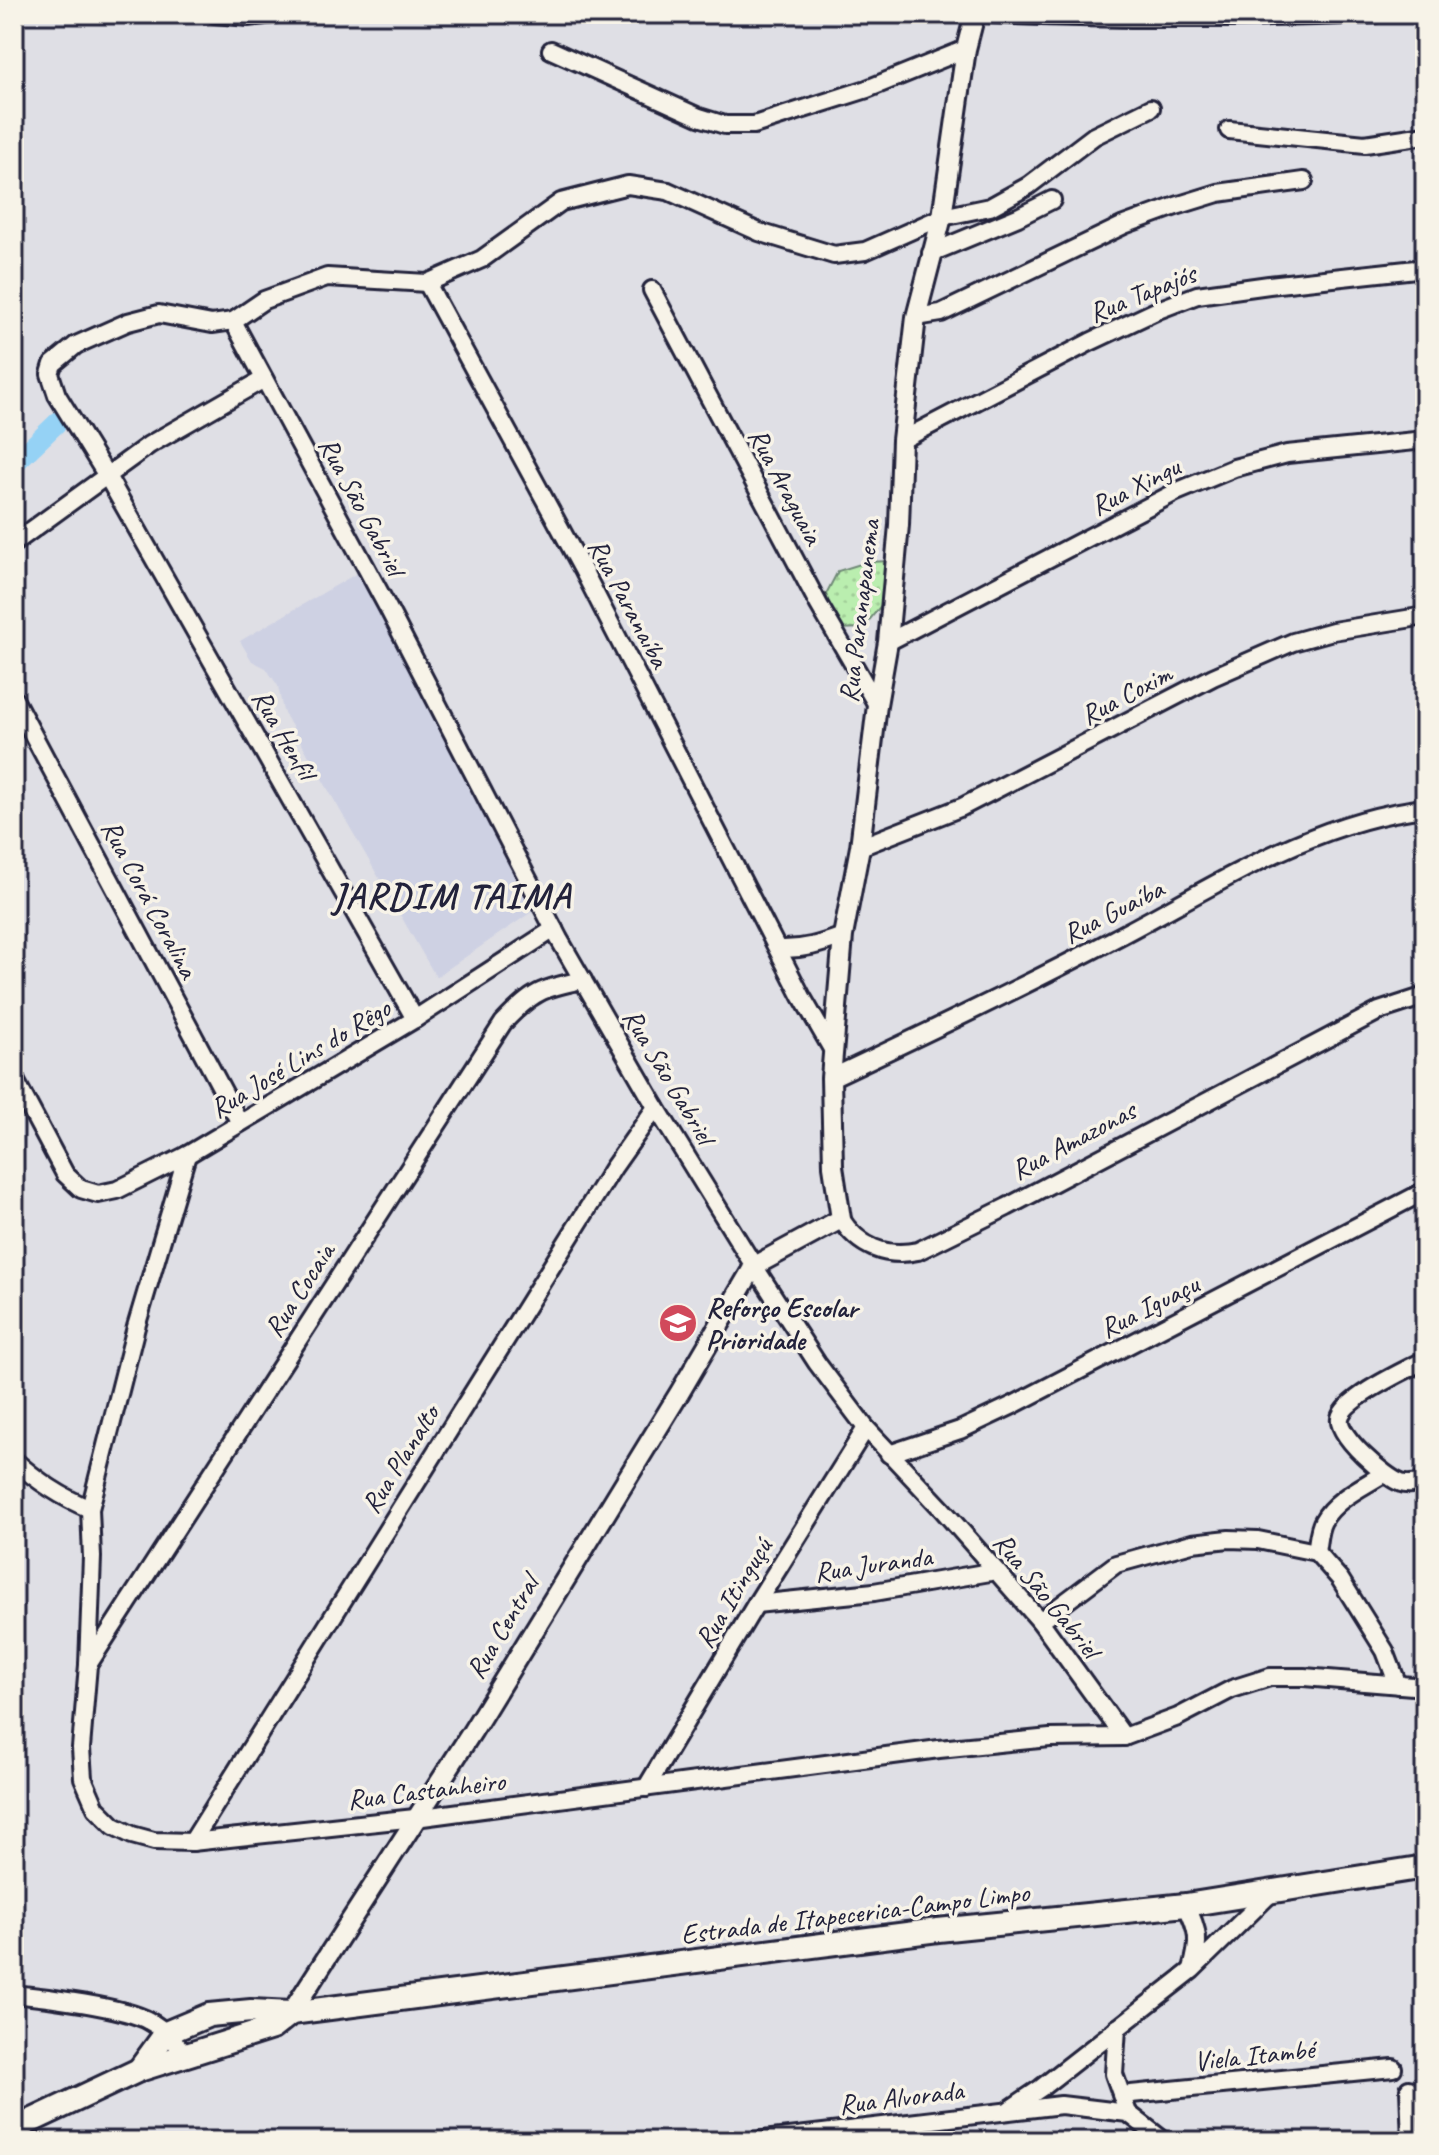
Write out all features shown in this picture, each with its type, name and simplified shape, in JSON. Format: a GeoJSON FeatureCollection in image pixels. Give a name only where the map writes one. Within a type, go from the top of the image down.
{"type":"FeatureCollection","features":[{"type":"Feature","properties":{"kind":"main road","name":"Estrada de Itapecerica-Campo Limpo"},"geometry":{"type":"LineString","coordinates":[[139,2070],[166,2033],[209,2015],[251,2011],[291,2013],[938,1930],[1186,1905],[1425,1867]]}},
{"type":"Feature","properties":{"kind":"main road","name":"Estrada de Itapecerica-Campo Limpo"},"geometry":{"type":"LineString","coordinates":[[14,2129],[139,2070],[272,2028],[291,2013]]}},
{"type":"Feature","properties":{"kind":"street"},"geometry":{"type":"LineString","coordinates":[[215,14],[248,17],[274,14]]}},
{"type":"Feature","properties":{"kind":"street","name":"Rua Paranapanema"},"geometry":{"type":"LineString","coordinates":[[841,1219],[833,1166],[831,1078],[843,936],[860,847],[888,642],[899,525],[902,440],[916,317],[942,217],[966,49],[975,14]]}},
{"type":"Feature","properties":{"kind":"street"},"geometry":{"type":"LineString","coordinates":[[993,14],[1083,18],[1270,18],[1374,14]]}},
{"type":"Feature","properties":{"kind":"street"},"geometry":{"type":"LineString","coordinates":[[551,50],[699,117],[725,125],[754,125],[867,89],[966,49]]}},
{"type":"Feature","properties":{"kind":"street"},"geometry":{"type":"LineString","coordinates":[[233,321],[264,300],[327,277],[427,283],[482,259],[561,202],[628,185],[668,191],[759,232],[834,255],[865,251],[942,217],[990,207],[1028,186],[1094,136],[1151,108]]}},
{"type":"Feature","properties":{"kind":"street"},"geometry":{"type":"LineString","coordinates":[[1229,130],[1365,144],[1425,135]]}},
{"type":"Feature","properties":{"kind":"street"},"geometry":{"type":"LineString","coordinates":[[916,317],[941,313],[1124,225],[1176,206],[1218,193],[1304,181]]}},
{"type":"Feature","properties":{"kind":"street"},"geometry":{"type":"LineString","coordinates":[[931,253],[1052,200]]}},
{"type":"Feature","properties":{"kind":"street","name":"Rua Tapajós"},"geometry":{"type":"LineString","coordinates":[[902,440],[1090,342],[1197,295],[1425,268]]}},
{"type":"Feature","properties":{"kind":"street","name":"Rua Paranaíba"},"geometry":{"type":"LineString","coordinates":[[427,283],[583,570],[832,1049]]}},
{"type":"Feature","properties":{"kind":"street","name":"Rua Araguaia"},"geometry":{"type":"LineString","coordinates":[[652,290],[819,605],[877,705]]}},
{"type":"Feature","properties":{"kind":"street","name":"Rua Henfil"},"geometry":{"type":"LineString","coordinates":[[233,321],[212,324],[159,314],[128,322],[76,345],[53,364],[50,374],[57,395],[107,476],[415,1019]]}},
{"type":"Feature","properties":{"kind":"street","name":"Rua São Gabriel"},"geometry":{"type":"LineString","coordinates":[[233,321],[388,608],[554,929],[656,1107],[754,1266],[817,1363],[866,1428],[1040,1621],[1124,1737]]}},
{"type":"Feature","properties":{"kind":"street"},"geometry":{"type":"LineString","coordinates":[[14,543],[149,445],[264,379]]}},
{"type":"Feature","properties":{"kind":"street","name":"Rua Xingu"},"geometry":{"type":"LineString","coordinates":[[888,642],[1176,492],[1234,468],[1287,454],[1425,440]]}},
{"type":"Feature","properties":{"kind":"street","name":"Rua Coxim"},"geometry":{"type":"LineString","coordinates":[[860,847],[962,807],[1213,677],[1293,642],[1333,631],[1425,616]]}},
{"type":"Feature","properties":{"kind":"street","name":"Rua Corá Coralina"},"geometry":{"type":"LineString","coordinates":[[14,699],[240,1123]]}},
{"type":"Feature","properties":{"kind":"street","name":"Rua Guaíba"},"geometry":{"type":"LineString","coordinates":[[831,1078],[1026,985],[1297,844],[1369,817],[1425,808]]}},
{"type":"Feature","properties":{"kind":"street","name":"Rua José Lins do Rêgo"},"geometry":{"type":"LineString","coordinates":[[14,1078],[65,1174],[81,1189],[98,1194],[117,1190],[187,1155],[415,1019],[554,929]]}},
{"type":"Feature","properties":{"kind":"street"},"geometry":{"type":"LineString","coordinates":[[779,949],[798,950],[843,936]]}},
{"type":"Feature","properties":{"kind":"street","name":"Rua Cocaia"},"geometry":{"type":"LineString","coordinates":[[88,1665],[503,1023],[522,1002],[538,991],[583,980]]}},
{"type":"Feature","properties":{"kind":"street","name":"Rua Amazonas"},"geometry":{"type":"LineString","coordinates":[[841,1219],[849,1232],[863,1244],[884,1252],[903,1254],[918,1251],[1379,1011],[1425,996]]}},
{"type":"Feature","properties":{"kind":"street","name":"Rua Planalto"},"geometry":{"type":"LineString","coordinates":[[192,1842],[613,1168],[656,1107]]}},
{"type":"Feature","properties":{"kind":"street","name":"Rua Castanheiro"},"geometry":{"type":"LineString","coordinates":[[187,1155],[136,1327],[90,1509],[92,1557],[81,1748],[83,1778],[96,1808],[114,1826],[132,1835],[154,1841],[192,1842],[415,1818],[939,1749],[1050,1738],[1124,1737],[1178,1717],[1232,1689],[1270,1677],[1425,1687]]}},
{"type":"Feature","properties":{"kind":"street","name":"Rua Iguaçu"},"geometry":{"type":"LineString","coordinates":[[889,1454],[960,1430],[1013,1405],[1425,1191]]}},
{"type":"Feature","properties":{"kind":"street"},"geometry":{"type":"LineString","coordinates":[[754,1266],[841,1219]]}},
{"type":"Feature","properties":{"kind":"street","name":"Rua Central"},"geometry":{"type":"LineString","coordinates":[[291,2013],[472,1732],[754,1266]]}},
{"type":"Feature","properties":{"kind":"street"},"geometry":{"type":"LineString","coordinates":[[1425,1360],[1379,1384],[1340,1415],[1343,1433],[1383,1474],[1401,1484],[1425,1481]]}},
{"type":"Feature","properties":{"kind":"street","name":"Rua Itinguçú"},"geometry":{"type":"LineString","coordinates":[[646,1788],[866,1428]]}},
{"type":"Feature","properties":{"kind":"street"},"geometry":{"type":"LineString","coordinates":[[14,1460],[35,1479],[67,1500],[90,1509]]}},
{"type":"Feature","properties":{"kind":"street"},"geometry":{"type":"LineString","coordinates":[[1316,1552],[1322,1523],[1330,1511],[1383,1474]]}},
{"type":"Feature","properties":{"kind":"street"},"geometry":{"type":"LineString","coordinates":[[1040,1621],[1116,1564],[1192,1543],[1258,1540],[1316,1552],[1340,1579],[1385,1651],[1398,1685]]}},
{"type":"Feature","properties":{"kind":"street","name":"Rua Juranda"},"geometry":{"type":"LineString","coordinates":[[756,1604],[874,1592],[996,1571]]}},
{"type":"Feature","properties":{"kind":"street","name":"Rua Alvorada"},"geometry":{"type":"LineString","coordinates":[[1006,2112],[1192,1970],[1273,1891]]}},
{"type":"Feature","properties":{"kind":"street"},"geometry":{"type":"LineString","coordinates":[[1186,1905],[1197,1926],[1199,1945],[1192,1970]]}},
{"type":"Feature","properties":{"kind":"street"},"geometry":{"type":"LineString","coordinates":[[14,1994],[125,2012],[148,2020],[166,2033],[186,2055]]}},
{"type":"Feature","properties":{"kind":"street"},"geometry":{"type":"LineString","coordinates":[[1117,2028],[1114,2074],[1128,2113],[1164,2141]]}},
{"type":"Feature","properties":{"kind":"street","name":"Viela Itambé"},"geometry":{"type":"LineString","coordinates":[[1121,2095],[1393,2068]]}},
{"type":"Feature","properties":{"kind":"street"},"geometry":{"type":"LineString","coordinates":[[1409,2089],[1411,2141]]}},
{"type":"Feature","properties":{"kind":"street","name":"Rua Alvorada"},"geometry":{"type":"LineString","coordinates":[[755,2141],[1061,2105],[1128,2113]]}},
{"type":"Feature","properties":{"kind":"shaded area"},"geometry":{"type":"Polygon","coordinates":[[[359,572],[533,911],[436,977],[283,711],[278,686],[266,668],[252,661],[240,641],[359,572]]]}},
{"type":"Feature","properties":{"kind":"green space"},"geometry":{"type":"Polygon","coordinates":[[[890,561],[882,604],[863,628],[837,629],[826,594],[838,571],[867,562],[890,561]]]}},
{"type":"Feature","properties":{"kind":"waterway"},"geometry":{"type":"LineString","coordinates":[[14,464],[59,421]]}},
{"type":"Feature","properties":{"kind":"place","name":"Reforço Escolar Prioridade"},"geometry":{"type":"Point","coordinates":[678,1323]}},
{"type":"Feature","properties":{"kind":"district","name":"JARDIM TAIMA"},"geometry":{"type":"Point","coordinates":[452,896]}}]}
